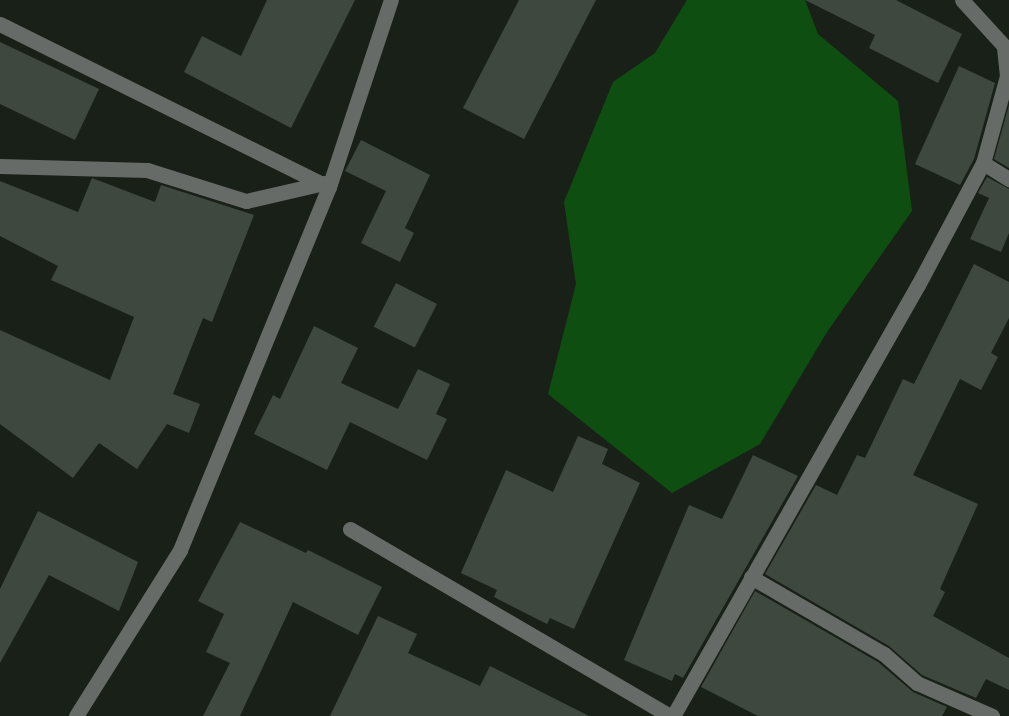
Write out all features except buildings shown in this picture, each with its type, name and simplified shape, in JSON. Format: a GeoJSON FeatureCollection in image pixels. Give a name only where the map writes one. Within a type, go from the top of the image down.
{"type":"FeatureCollection","features":[{"type":"Feature","properties":{"kind":"street"},"geometry":{"type":"LineString","coordinates":[[76,716],[180,550],[327,185],[391,0]]}},
{"type":"Feature","properties":{"kind":"street"},"geometry":{"type":"LineString","coordinates":[[350,529],[672,716],[983,163],[1007,76],[1004,46],[965,0]]}},
{"type":"Feature","properties":{"kind":"street"},"geometry":{"type":"LineString","coordinates":[[0,24],[327,185]]}},
{"type":"Feature","properties":{"kind":"street"},"geometry":{"type":"LineString","coordinates":[[983,163],[1009,179]]}},
{"type":"Feature","properties":{"kind":"street"},"geometry":{"type":"LineString","coordinates":[[0,166],[147,170],[246,201],[327,185]]}},
{"type":"Feature","properties":{"kind":"street"},"geometry":{"type":"LineString","coordinates":[[751,577],[884,654],[916,683],[992,716]]}},
{"type":"Feature","properties":{"kind":"shaded area"},"geometry":{"type":"Polygon","coordinates":[[[687,0],[805,0],[818,34],[898,101],[912,211],[827,332],[760,444],[672,493],[548,394],[576,284],[564,202],[613,82],[655,53],[687,0]]]}}]}
